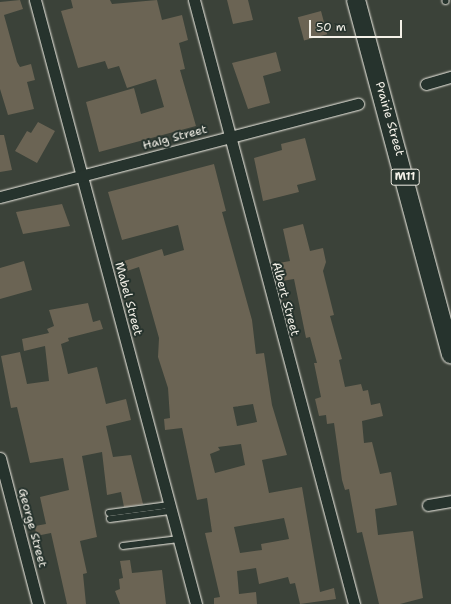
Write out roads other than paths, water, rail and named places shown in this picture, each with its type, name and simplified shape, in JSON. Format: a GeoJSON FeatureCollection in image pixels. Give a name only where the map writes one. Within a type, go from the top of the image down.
{"type":"FeatureCollection","features":[{"type":"Feature","properties":{"kind":"main road","name":"Prairie Street"},"geometry":{"type":"LineString","coordinates":[[356,0],[451,354]]}},
{"type":"Feature","properties":{"kind":"main road","name":"Prairie Street"},"geometry":{"type":"LineString","coordinates":[[368,0],[451,309]]}},
{"type":"Feature","properties":{"kind":"street","name":"Mabel Street"},"geometry":{"type":"LineString","coordinates":[[35,0],[196,604]]}},
{"type":"Feature","properties":{"kind":"street","name":"Albert Street"},"geometry":{"type":"LineString","coordinates":[[194,0],[354,604]]}},
{"type":"Feature","properties":{"kind":"street"},"geometry":{"type":"LineString","coordinates":[[426,84],[451,77]]}},
{"type":"Feature","properties":{"kind":"street","name":"Haig Street"},"geometry":{"type":"LineString","coordinates":[[0,197],[358,104]]}},
{"type":"Feature","properties":{"kind":"street","name":"George Street"},"geometry":{"type":"LineString","coordinates":[[0,458],[38,604]]}},
{"type":"Feature","properties":{"kind":"street"},"geometry":{"type":"LineString","coordinates":[[428,505],[451,501]]}},
{"type":"Feature","properties":{"kind":"lane"},"geometry":{"type":"LineString","coordinates":[[109,516],[170,508]]}},
{"type":"Feature","properties":{"kind":"lane"},"geometry":{"type":"LineString","coordinates":[[123,546],[179,539]]}}]}
